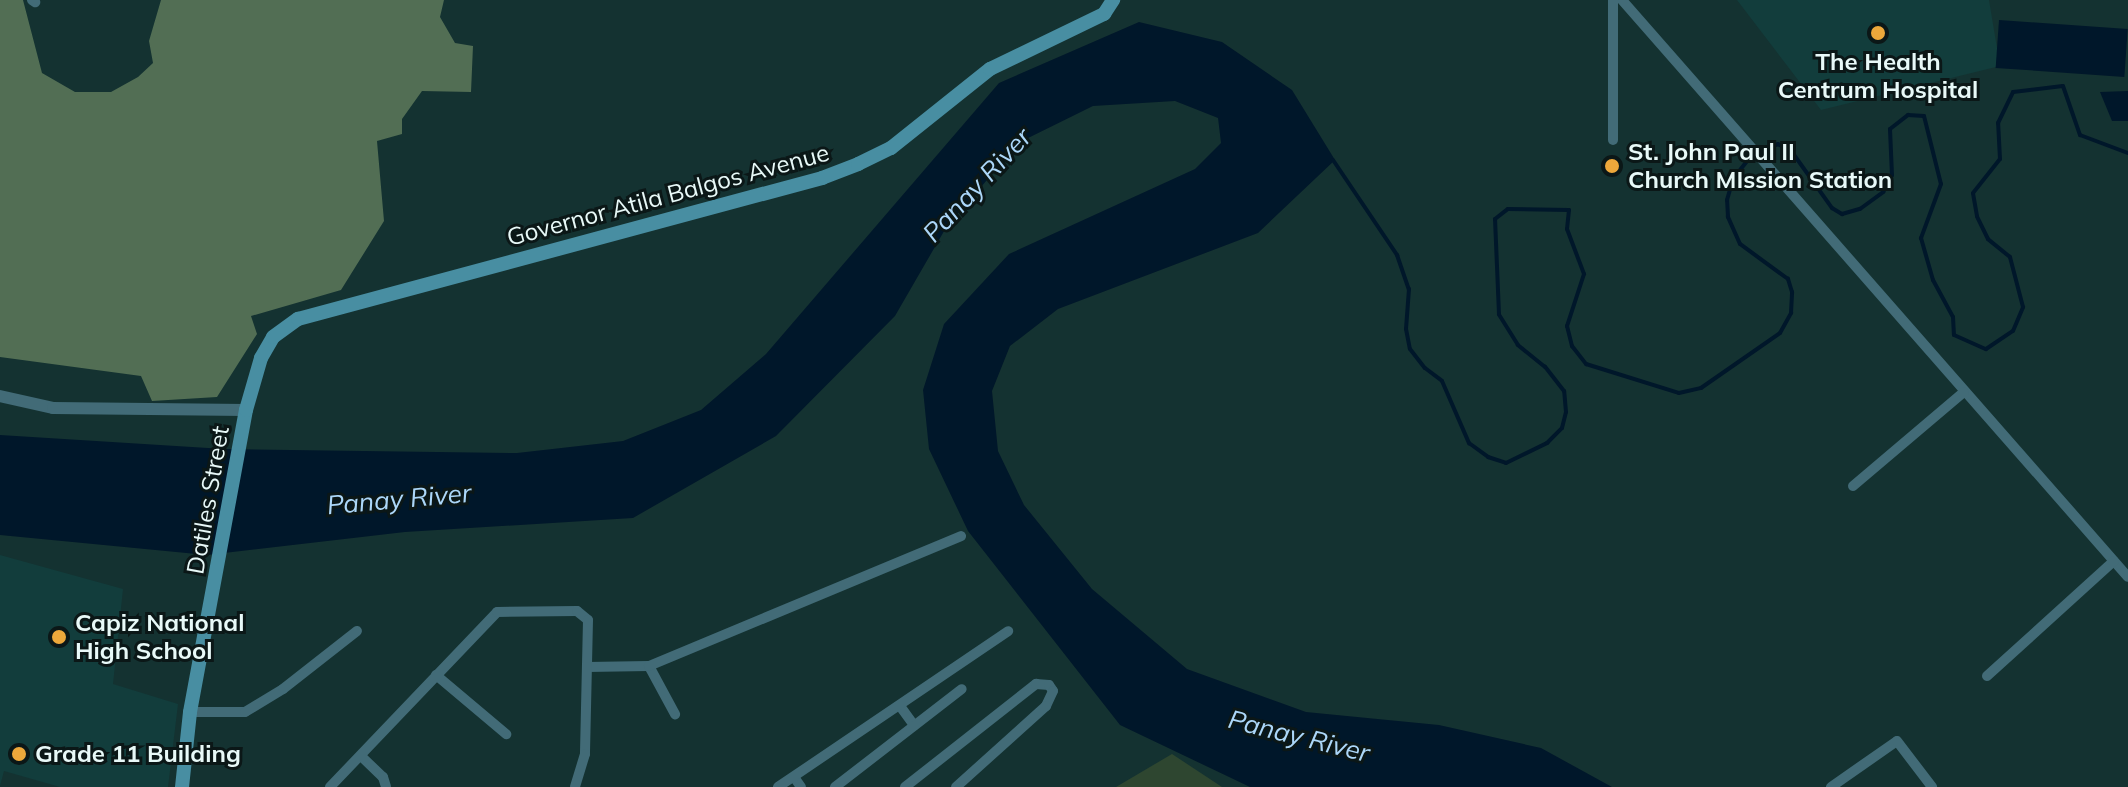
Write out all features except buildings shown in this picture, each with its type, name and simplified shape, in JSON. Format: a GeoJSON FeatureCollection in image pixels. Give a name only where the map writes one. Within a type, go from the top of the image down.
{"type":"FeatureCollection","features":[{"type":"Feature","properties":{"kind":"main road","name":"Governor Atila Balgos Avenue"},"geometry":{"type":"LineString","coordinates":[[246,410],[261,358],[273,337],[298,319],[822,178],[891,148],[990,69],[1104,14],[1113,0]]}},
{"type":"Feature","properties":{"kind":"main road","name":"Datiles Street"},"geometry":{"type":"LineString","coordinates":[[182,787],[190,712],[246,410]]}},
{"type":"Feature","properties":{"kind":"street"},"geometry":{"type":"LineString","coordinates":[[1613,0],[1613,140]]}},
{"type":"Feature","properties":{"kind":"street"},"geometry":{"type":"LineString","coordinates":[[1622,0],[2128,577]]}},
{"type":"Feature","properties":{"kind":"street"},"geometry":{"type":"LineString","coordinates":[[1853,486],[1964,392]]}},
{"type":"Feature","properties":{"kind":"street"},"geometry":{"type":"LineString","coordinates":[[0,396],[53,408],[246,410]]}},
{"type":"Feature","properties":{"kind":"street"},"geometry":{"type":"LineString","coordinates":[[587,667],[649,666],[961,536]]}},
{"type":"Feature","properties":{"kind":"street"},"geometry":{"type":"LineString","coordinates":[[1987,676],[2114,561]]}},
{"type":"Feature","properties":{"kind":"street"},"geometry":{"type":"LineString","coordinates":[[330,787],[362,757],[497,612],[577,611],[585,614],[588,620],[585,754],[575,787]]}},
{"type":"Feature","properties":{"kind":"street"},"geometry":{"type":"LineString","coordinates":[[190,712],[245,712],[283,689],[357,631]]}},
{"type":"Feature","properties":{"kind":"street"},"geometry":{"type":"LineString","coordinates":[[778,787],[1008,631]]}},
{"type":"Feature","properties":{"kind":"street"},"geometry":{"type":"LineString","coordinates":[[649,666],[675,714]]}},
{"type":"Feature","properties":{"kind":"street"},"geometry":{"type":"LineString","coordinates":[[436,675],[506,734]]}},
{"type":"Feature","properties":{"kind":"street"},"geometry":{"type":"LineString","coordinates":[[905,787],[1036,684],[1049,685],[1053,691],[1046,706],[956,787]]}},
{"type":"Feature","properties":{"kind":"street"},"geometry":{"type":"LineString","coordinates":[[835,787],[962,689]]}},
{"type":"Feature","properties":{"kind":"street"},"geometry":{"type":"LineString","coordinates":[[900,706],[914,725]]}},
{"type":"Feature","properties":{"kind":"street"},"geometry":{"type":"LineString","coordinates":[[1831,787],[1897,741],[1932,787]]}},
{"type":"Feature","properties":{"kind":"street"},"geometry":{"type":"LineString","coordinates":[[362,757],[383,777],[386,787]]}},
{"type":"Feature","properties":{"kind":"street"},"geometry":{"type":"LineString","coordinates":[[794,777],[801,787]]}},
{"type":"Feature","properties":{"kind":"shaded area","name":"The Health Centrum Hospital"},"geometry":{"type":"Polygon","coordinates":[[[1737,0],[1989,0],[2000,66],[1821,110],[1737,0]]]}},
{"type":"Feature","properties":{"kind":"shaded area","name":"Capiz National High School"},"geometry":{"type":"Polygon","coordinates":[[[0,555],[123,589],[113,684],[178,704],[168,787],[60,787],[4,771],[0,786],[0,555]]]}},
{"type":"Feature","properties":{"kind":"green space"},"geometry":{"type":"Polygon","coordinates":[[[0,0],[23,0],[42,73],[75,92],[111,92],[138,77],[153,63],[149,41],[161,0],[444,0],[440,17],[455,43],[473,46],[471,92],[422,91],[402,119],[402,134],[377,141],[384,221],[341,290],[251,316],[257,334],[217,397],[152,401],[141,376],[0,357],[0,0]]]}},
{"type":"Feature","properties":{"kind":"green space"},"geometry":{"type":"Polygon","coordinates":[[[1172,754],[1222,787],[1116,787],[1172,754]]]}},
{"type":"Feature","properties":{"kind":"water"},"geometry":{"type":"Polygon","coordinates":[[[1999,20],[2128,29],[2124,77],[1996,68],[1999,20]]]}},
{"type":"Feature","properties":{"kind":"water","name":"Panay River"},"geometry":{"type":"Polygon","coordinates":[[[1139,22],[1222,42],[1292,90],[1335,160],[1258,233],[1058,309],[1010,346],[992,391],[998,451],[1024,505],[1092,589],[1187,669],[1306,712],[1439,725],[1541,748],[1612,787],[1250,787],[1120,725],[968,531],[929,449],[923,390],[944,324],[1009,254],[1195,169],[1221,143],[1218,118],[1175,101],[1093,106],[1020,142],[947,226],[895,316],[776,436],[633,518],[405,532],[207,555],[0,535],[0,435],[224,449],[517,453],[623,441],[701,410],[766,354],[999,83],[1139,22]]]}},
{"type":"Feature","properties":{"kind":"water"},"geometry":{"type":"Polygon","coordinates":[[[2128,91],[2128,121],[2112,121],[2100,92],[2128,91]]]}},
{"type":"Feature","properties":{"kind":"waterway"},"geometry":{"type":"LineString","coordinates":[[1333,160],[1397,255],[1409,289],[1406,329],[1410,349],[1425,368],[1442,381],[1469,443],[1488,457],[1506,463],[1547,443],[1562,428],[1566,412],[1564,391],[1545,367],[1518,345],[1499,314],[1495,219],[1508,209],[1569,210],[1567,229],[1584,274],[1567,326],[1572,346],[1586,364],[1679,393],[1701,388],[1780,333],[1791,313],[1792,292],[1788,279],[1740,244],[1728,217],[1727,200],[1733,179],[1754,152],[1778,144],[1792,152],[1832,208],[1842,214],[1860,209],[1883,192],[1892,175],[1890,129],[1908,115],[1924,116],[1941,184],[1921,238],[1933,280],[1953,317],[1954,335],[1986,349],[2013,331],[2023,307],[2010,257],[1988,239],[1977,216],[1973,193],[2000,159],[1998,123],[2013,92],[2063,86],[2080,135],[2128,153]]}},
{"type":"Feature","properties":{"kind":"place","name":"The Health Centrum Hospital"},"geometry":{"type":"Point","coordinates":[1878,33]}},
{"type":"Feature","properties":{"kind":"place","name":"St. John Paul II Church MIssion Station"},"geometry":{"type":"Point","coordinates":[1612,166]}},
{"type":"Feature","properties":{"kind":"place","name":"Capiz National High School"},"geometry":{"type":"Point","coordinates":[59,637]}},
{"type":"Feature","properties":{"kind":"place","name":"Grade 11 Building"},"geometry":{"type":"Point","coordinates":[19,754]}}]}
